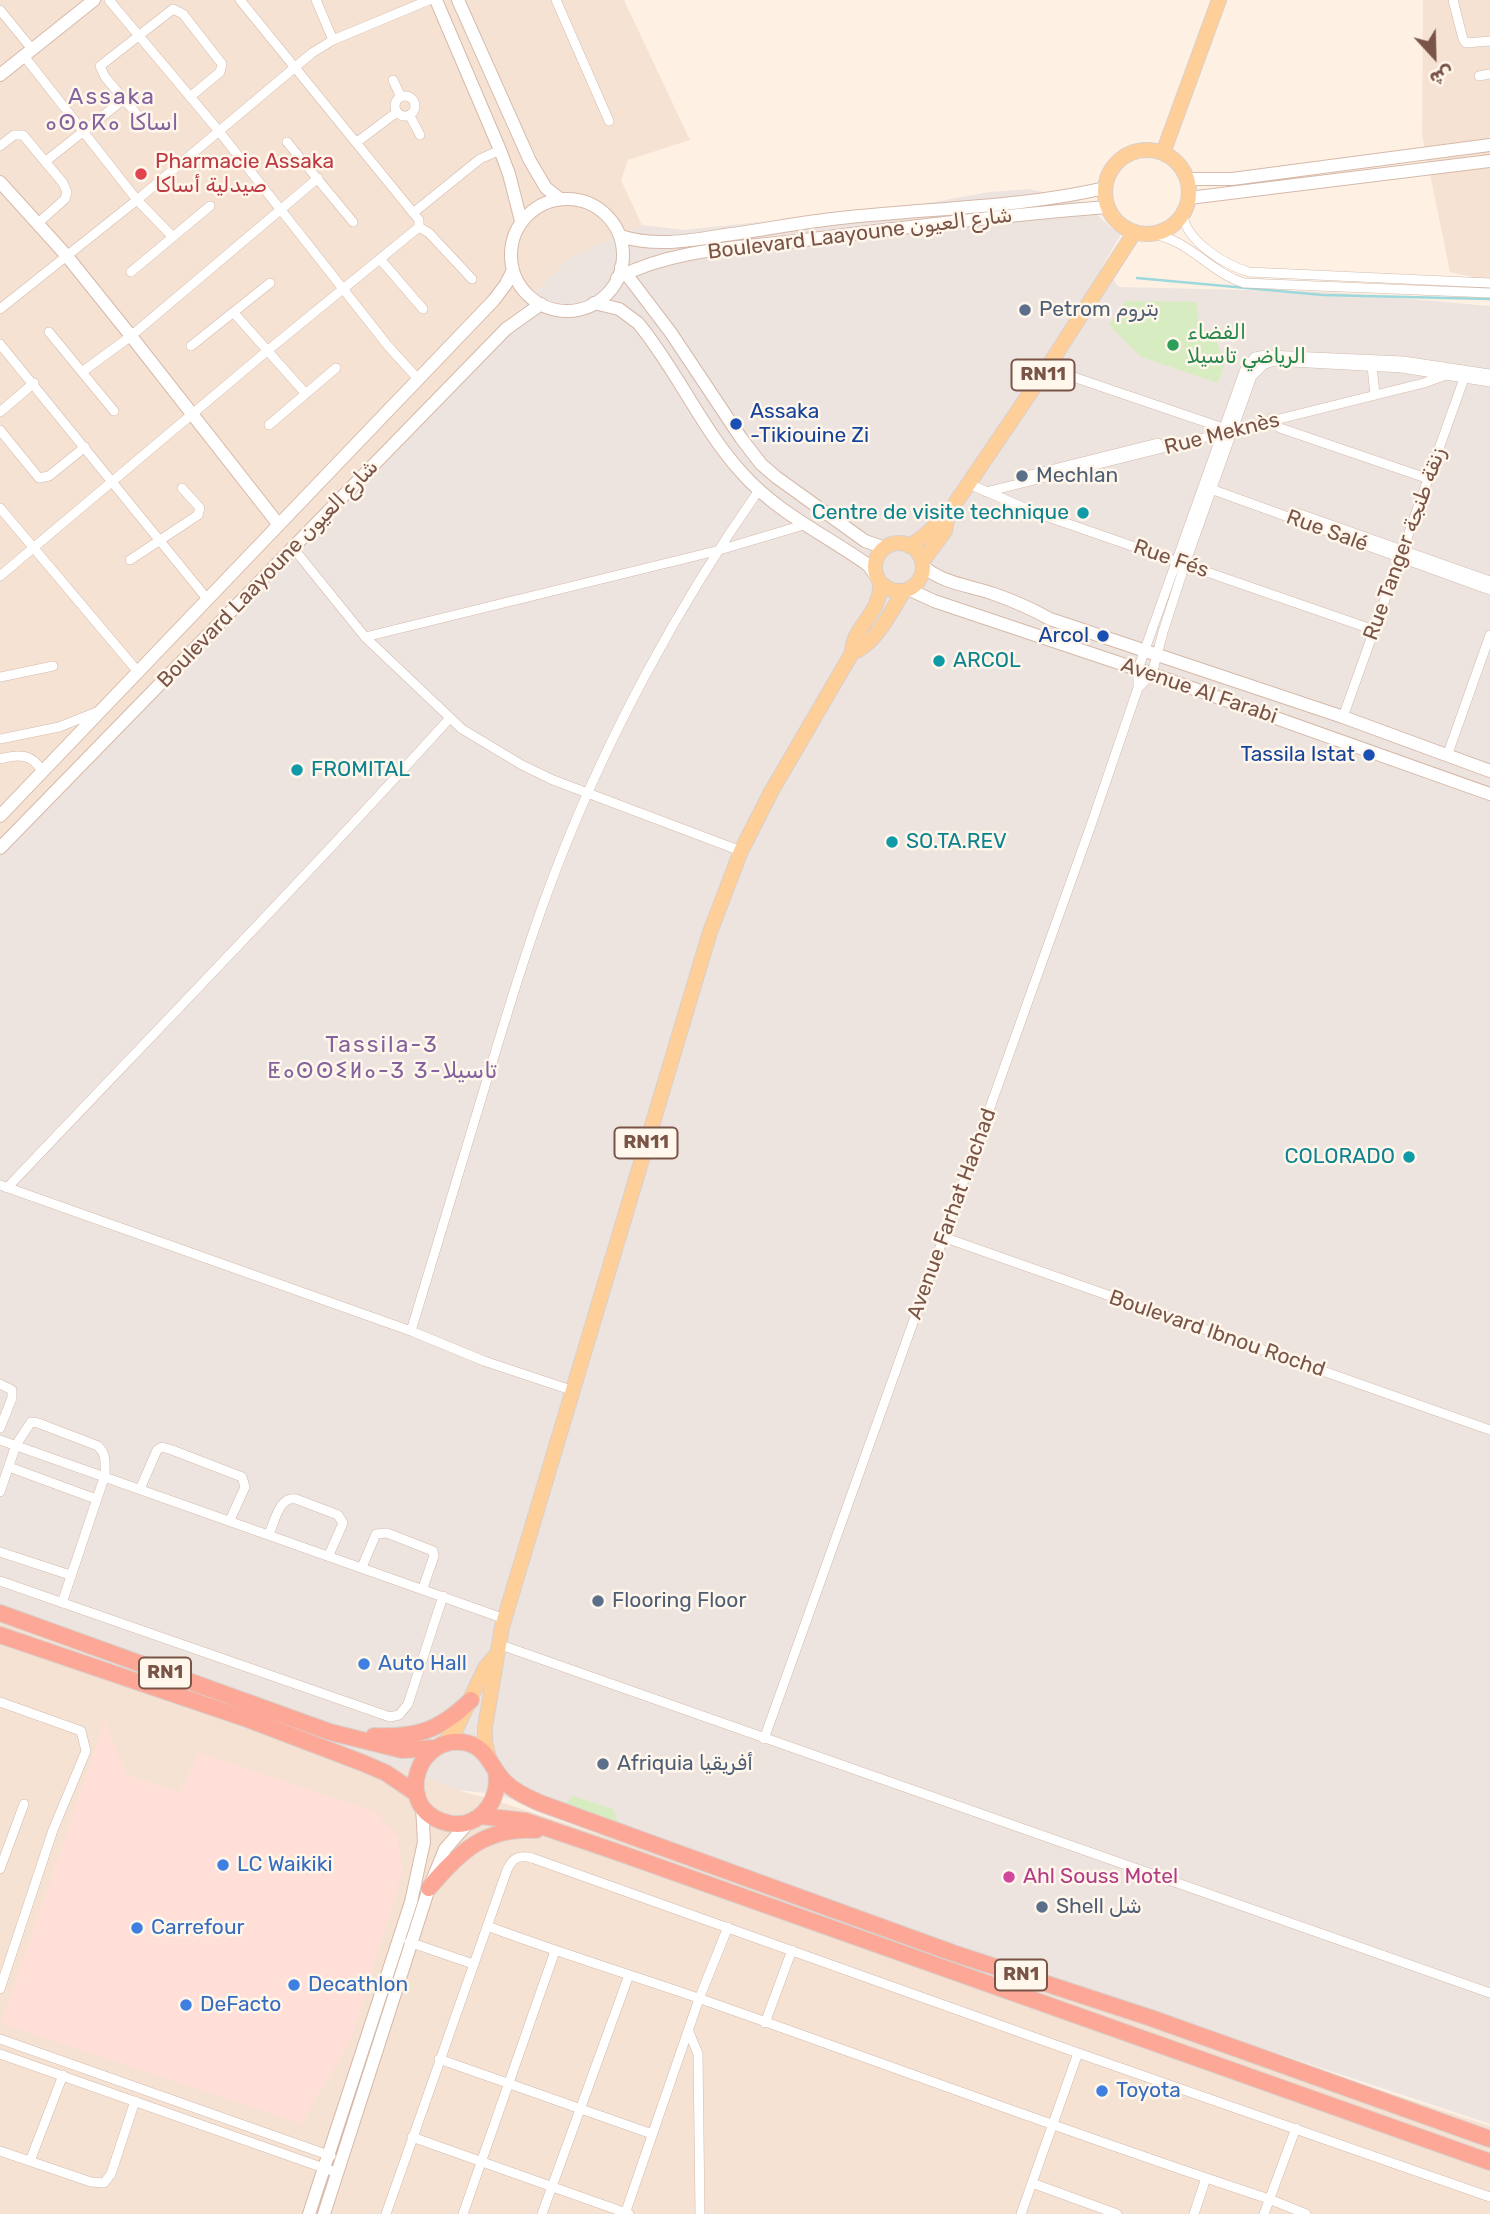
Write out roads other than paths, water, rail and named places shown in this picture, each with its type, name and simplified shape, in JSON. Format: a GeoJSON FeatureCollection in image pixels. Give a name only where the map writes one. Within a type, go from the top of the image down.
{"type":"FeatureCollection","features":[{"type":"Feature","properties":{"kind":"highway","name":"RN1"},"geometry":{"type":"LineString","coordinates":[[0,1613],[330,1732],[401,1750],[458,1742],[472,1745],[512,1788],[540,1803],[953,1953],[1152,2018],[1490,2138]]}},
{"type":"Feature","properties":{"kind":"highway","name":"RN1"},"geometry":{"type":"LineString","coordinates":[[0,1635],[250,1720],[363,1763],[386,1773],[419,1800],[434,1818],[442,1822],[460,1824],[475,1819],[515,1819],[559,1832],[1490,2162]]}},
{"type":"Feature","properties":{"kind":"highway"},"geometry":{"type":"LineString","coordinates":[[330,1732],[391,1737],[424,1733],[449,1721],[471,1700]]}},
{"type":"Feature","properties":{"kind":"highway"},"geometry":{"type":"LineString","coordinates":[[419,1800],[416,1773],[420,1764],[439,1746]]}},
{"type":"Feature","properties":{"kind":"highway"},"geometry":{"type":"LineString","coordinates":[[475,1819],[488,1810],[496,1794],[492,1765]]}},
{"type":"Feature","properties":{"kind":"highway"},"geometry":{"type":"LineString","coordinates":[[429,1888],[450,1863],[469,1847],[488,1837],[525,1829],[559,1832]]}},
{"type":"Feature","properties":{"kind":"main road"},"geometry":{"type":"LineString","coordinates":[[1163,153],[1219,0]]}},
{"type":"Feature","properties":{"kind":"main road"},"geometry":{"type":"LineString","coordinates":[[1141,150],[1163,153],[1174,159],[1188,179],[1189,198],[1183,215],[1164,231],[1152,234],[1134,233],[1123,227],[1107,207],[1105,188],[1113,167],[1130,153],[1141,150]]}},
{"type":"Feature","properties":{"kind":"main road","name":"RN11"},"geometry":{"type":"LineString","coordinates":[[909,545],[923,538],[977,488],[1047,368],[1134,233]]}},
{"type":"Feature","properties":{"kind":"main road","name":"RN11"},"geometry":{"type":"LineString","coordinates":[[852,653],[860,650],[869,641],[906,590],[918,582],[922,564],[945,531],[948,514]]}},
{"type":"Feature","properties":{"kind":"main road"},"geometry":{"type":"LineString","coordinates":[[885,548],[895,544],[909,545],[915,550],[922,564]]}},
{"type":"Feature","properties":{"kind":"main road","name":"RN11"},"geometry":{"type":"LineString","coordinates":[[492,1765],[485,1734],[496,1675],[497,1650],[687,1002],[741,851],[771,792],[852,653],[853,643],[880,600],[876,560],[885,548]]}},
{"type":"Feature","properties":{"kind":"main road"},"geometry":{"type":"LineString","coordinates":[[878,579],[892,590],[906,590]]}},
{"type":"Feature","properties":{"kind":"main road","name":"RN11"},"geometry":{"type":"LineString","coordinates":[[439,1746],[456,1729],[485,1668],[497,1650]]}},
{"type":"Feature","properties":{"kind":"street"},"geometry":{"type":"LineString","coordinates":[[0,75],[93,0]]}},
{"type":"Feature","properties":{"kind":"street"},"geometry":{"type":"LineString","coordinates":[[109,0],[218,131],[388,346],[419,380]]}},
{"type":"Feature","properties":{"kind":"street"},"geometry":{"type":"LineString","coordinates":[[240,0],[419,220],[419,228]]}},
{"type":"Feature","properties":{"kind":"street"},"geometry":{"type":"LineString","coordinates":[[316,0],[333,40]]}},
{"type":"Feature","properties":{"kind":"street"},"geometry":{"type":"LineString","coordinates":[[0,309],[137,200],[312,53],[333,40],[429,0]]}},
{"type":"Feature","properties":{"kind":"street"},"geometry":{"type":"LineString","coordinates":[[436,0],[500,150],[521,221]]}},
{"type":"Feature","properties":{"kind":"street"},"geometry":{"type":"LineString","coordinates":[[458,0],[530,161],[546,188],[560,199]]}},
{"type":"Feature","properties":{"kind":"street"},"geometry":{"type":"LineString","coordinates":[[556,0],[609,121]]}},
{"type":"Feature","properties":{"kind":"street"},"geometry":{"type":"LineString","coordinates":[[1454,0],[1466,43],[1490,41]]}},
{"type":"Feature","properties":{"kind":"street"},"geometry":{"type":"LineString","coordinates":[[146,125],[105,77],[100,67],[170,9],[183,14],[222,65],[220,72],[190,97]]}},
{"type":"Feature","properties":{"kind":"street"},"geometry":{"type":"LineString","coordinates":[[0,10],[83,130],[137,200],[173,237]]}},
{"type":"Feature","properties":{"kind":"street"},"geometry":{"type":"LineString","coordinates":[[1479,76],[1490,74]]}},
{"type":"Feature","properties":{"kind":"street"},"geometry":{"type":"LineString","coordinates":[[393,80],[401,97]]}},
{"type":"Feature","properties":{"kind":"street"},"geometry":{"type":"LineString","coordinates":[[401,97],[411,98],[415,104],[415,111],[410,116],[402,117],[397,112],[395,106],[401,97]]}},
{"type":"Feature","properties":{"kind":"street"},"geometry":{"type":"LineString","coordinates":[[46,161],[124,99]]}},
{"type":"Feature","properties":{"kind":"street"},"geometry":{"type":"LineString","coordinates":[[357,142],[397,112]]}},
{"type":"Feature","properties":{"kind":"street"},"geometry":{"type":"LineString","coordinates":[[410,116],[419,135]]}},
{"type":"Feature","properties":{"kind":"street"},"geometry":{"type":"LineString","coordinates":[[0,146],[14,135],[23,135],[63,183],[67,194],[63,201],[37,224]]}},
{"type":"Feature","properties":{"kind":"street"},"geometry":{"type":"LineString","coordinates":[[287,142],[354,222]]}},
{"type":"Feature","properties":{"kind":"street"},"geometry":{"type":"LineString","coordinates":[[1188,179],[1232,179],[1490,145]]}},
{"type":"Feature","properties":{"kind":"street"},"geometry":{"type":"LineString","coordinates":[[414,214],[480,159],[500,150]]}},
{"type":"Feature","properties":{"kind":"street"},"geometry":{"type":"LineString","coordinates":[[1189,198],[1490,161]]}},
{"type":"Feature","properties":{"kind":"street"},"geometry":{"type":"LineString","coordinates":[[82,372],[131,336],[318,178]]}},
{"type":"Feature","properties":{"kind":"street","name":"Boulevard Laayoune شارع العيون"},"geometry":{"type":"LineString","coordinates":[[620,236],[643,242],[678,243],[837,218],[1004,204],[1105,188]]}},
{"type":"Feature","properties":{"kind":"street"},"geometry":{"type":"LineString","coordinates":[[3,190],[66,255],[279,525]]}},
{"type":"Feature","properties":{"kind":"street"},"geometry":{"type":"LineString","coordinates":[[560,199],[585,201],[597,207],[614,224],[620,236],[623,257],[622,273],[613,287],[594,303],[568,311],[541,304],[522,292],[513,270],[511,245],[521,221],[538,206],[560,199]]}},
{"type":"Feature","properties":{"kind":"street"},"geometry":{"type":"LineString","coordinates":[[131,272],[210,206]]}},
{"type":"Feature","properties":{"kind":"street","name":"Boulevard Laayoune شارع العيون"},"geometry":{"type":"LineString","coordinates":[[622,273],[681,255],[886,229],[1107,207]]}},
{"type":"Feature","properties":{"kind":"street"},"geometry":{"type":"LineString","coordinates":[[1183,215],[1185,225],[1193,237],[1226,262],[1248,272],[1490,283]]}},
{"type":"Feature","properties":{"kind":"street"},"geometry":{"type":"LineString","coordinates":[[0,576],[267,351],[419,228]]}},
{"type":"Feature","properties":{"kind":"street"},"geometry":{"type":"LineString","coordinates":[[419,228],[429,233],[472,279]]}},
{"type":"Feature","properties":{"kind":"street"},"geometry":{"type":"LineString","coordinates":[[1152,234],[1184,244],[1217,271],[1244,283],[1490,293]]}},
{"type":"Feature","properties":{"kind":"street"},"geometry":{"type":"LineString","coordinates":[[380,258],[423,309]]}},
{"type":"Feature","properties":{"kind":"street","name":"Boulevard Laayoune شارع العيون"},"geometry":{"type":"LineString","coordinates":[[0,816],[419,380],[494,300],[513,270]]}},
{"type":"Feature","properties":{"kind":"street"},"geometry":{"type":"LineString","coordinates":[[622,273],[671,333],[741,439],[761,464],[865,541],[885,548]]}},
{"type":"Feature","properties":{"kind":"street"},"geometry":{"type":"LineString","coordinates":[[191,346],[270,283]]}},
{"type":"Feature","properties":{"kind":"street"},"geometry":{"type":"LineString","coordinates":[[594,303],[619,309],[638,323],[733,463],[759,490],[867,565],[878,579]]}},
{"type":"Feature","properties":{"kind":"street","name":"Boulevard Laayoune شارع العيون"},"geometry":{"type":"LineString","coordinates":[[0,848],[506,329],[541,304]]}},
{"type":"Feature","properties":{"kind":"street"},"geometry":{"type":"LineString","coordinates":[[234,313],[306,394]]}},
{"type":"Feature","properties":{"kind":"street"},"geometry":{"type":"LineString","coordinates":[[49,332],[114,411]]}},
{"type":"Feature","properties":{"kind":"street"},"geometry":{"type":"LineString","coordinates":[[0,344],[208,600]]}},
{"type":"Feature","properties":{"kind":"street"},"geometry":{"type":"LineString","coordinates":[[1247,376],[1252,360],[1266,355],[1403,361],[1441,372],[1456,370],[1490,382]]}},
{"type":"Feature","properties":{"kind":"street"},"geometry":{"type":"LineString","coordinates":[[1247,376],[1273,361],[1402,368],[1466,375],[1490,374]]}},
{"type":"Feature","properties":{"kind":"street"},"geometry":{"type":"LineString","coordinates":[[1372,366],[1375,393]]}},
{"type":"Feature","properties":{"kind":"street"},"geometry":{"type":"LineString","coordinates":[[270,425],[336,368]]}},
{"type":"Feature","properties":{"kind":"street"},"geometry":{"type":"LineString","coordinates":[[1047,368],[1227,430]]}},
{"type":"Feature","properties":{"kind":"street","name":"Rue Meknès"},"geometry":{"type":"LineString","coordinates":[[977,488],[1273,419],[1375,393],[1441,372]]}},
{"type":"Feature","properties":{"kind":"street","name":"Rue Tanger زنقة طنجة"},"geometry":{"type":"LineString","coordinates":[[1343,717],[1466,375]]}},
{"type":"Feature","properties":{"kind":"street","name":"Avenue Farhat Hachad"},"geometry":{"type":"LineString","coordinates":[[764,1739],[1138,688],[1138,669],[1144,650],[1181,562],[1247,376]]}},
{"type":"Feature","properties":{"kind":"street"},"geometry":{"type":"LineString","coordinates":[[0,412],[34,383]]}},
{"type":"Feature","properties":{"kind":"street"},"geometry":{"type":"LineString","coordinates":[[1273,419],[1280,428],[1429,479]]}},
{"type":"Feature","properties":{"kind":"street"},"geometry":{"type":"LineString","coordinates":[[0,430],[38,478],[49,476],[85,447]]}},
{"type":"Feature","properties":{"kind":"street","name":"Rue Salé"},"geometry":{"type":"LineString","coordinates":[[1208,486],[1402,554],[1490,581]]}},
{"type":"Feature","properties":{"kind":"street"},"geometry":{"type":"LineString","coordinates":[[130,560],[198,515],[200,508],[182,488]]}},
{"type":"Feature","properties":{"kind":"street","name":"Rue Fés"},"geometry":{"type":"LineString","coordinates":[[977,488],[1034,512],[1374,630]]}},
{"type":"Feature","properties":{"kind":"street"},"geometry":{"type":"LineString","coordinates":[[411,1331],[537,920],[587,794],[644,680],[716,551],[759,490]]}},
{"type":"Feature","properties":{"kind":"street"},"geometry":{"type":"LineString","coordinates":[[0,508],[139,673]]}},
{"type":"Feature","properties":{"kind":"street"},"geometry":{"type":"LineString","coordinates":[[365,637],[716,551],[807,524]]}},
{"type":"Feature","properties":{"kind":"street"},"geometry":{"type":"LineString","coordinates":[[294,549],[365,637],[449,719],[477,739],[522,765],[587,794],[741,851]]}},
{"type":"Feature","properties":{"kind":"street","name":"Rue Salé"},"geometry":{"type":"LineString","coordinates":[[1402,554],[1490,590]]}},
{"type":"Feature","properties":{"kind":"street","name":"Avenue Farhat Hachad"},"geometry":{"type":"LineString","coordinates":[[1138,688],[1152,674],[1159,655],[1181,562]]}},
{"type":"Feature","properties":{"kind":"street","name":"Avenue Al Farabi"},"geometry":{"type":"LineString","coordinates":[[922,564],[940,579],[995,594],[1050,619],[1343,717],[1490,772]]}},
{"type":"Feature","properties":{"kind":"street","name":"Avenue Al Farabi"},"geometry":{"type":"LineString","coordinates":[[906,590],[1490,794]]}},
{"type":"Feature","properties":{"kind":"street"},"geometry":{"type":"LineString","coordinates":[[1447,756],[1490,635]]}},
{"type":"Feature","properties":{"kind":"street"},"geometry":{"type":"LineString","coordinates":[[0,677],[53,666]]}},
{"type":"Feature","properties":{"kind":"street"},"geometry":{"type":"LineString","coordinates":[[0,739],[58,727],[104,708]]}},
{"type":"Feature","properties":{"kind":"street"},"geometry":{"type":"LineString","coordinates":[[449,719],[353,824],[4,1187],[411,1331],[484,1361],[572,1390]]}},
{"type":"Feature","properties":{"kind":"street"},"geometry":{"type":"LineString","coordinates":[[0,759],[25,755],[36,761],[43,772]]}},
{"type":"Feature","properties":{"kind":"street","name":"Boulevard Ibnou Rochd"},"geometry":{"type":"LineString","coordinates":[[943,1237],[1490,1430]]}},
{"type":"Feature","properties":{"kind":"street"},"geometry":{"type":"LineString","coordinates":[[0,1384],[12,1390],[12,1398],[0,1428]]}},
{"type":"Feature","properties":{"kind":"street"},"geometry":{"type":"LineString","coordinates":[[0,1492],[16,1445],[28,1423],[38,1423],[98,1446],[106,1457],[105,1475],[62,1603]]}},
{"type":"Feature","properties":{"kind":"street"},"geometry":{"type":"LineString","coordinates":[[0,1440],[505,1619]]}},
{"type":"Feature","properties":{"kind":"street"},"geometry":{"type":"LineString","coordinates":[[140,1489],[157,1450],[162,1447],[172,1450],[243,1477],[245,1487],[230,1520]]}},
{"type":"Feature","properties":{"kind":"street"},"geometry":{"type":"LineString","coordinates":[[9,1468],[96,1499]]}},
{"type":"Feature","properties":{"kind":"street"},"geometry":{"type":"LineString","coordinates":[[269,1534],[283,1501],[296,1499],[342,1519],[343,1523],[328,1555]]}},
{"type":"Feature","properties":{"kind":"street"},"geometry":{"type":"LineString","coordinates":[[362,1567],[376,1534],[387,1533],[433,1551],[435,1556],[423,1588]]}},
{"type":"Feature","properties":{"kind":"street"},"geometry":{"type":"LineString","coordinates":[[0,1552],[70,1575]]}},
{"type":"Feature","properties":{"kind":"street"},"geometry":{"type":"LineString","coordinates":[[0,1581],[390,1717],[399,1714],[408,1704],[443,1596]]}},
{"type":"Feature","properties":{"kind":"street"},"geometry":{"type":"LineString","coordinates":[[497,1650],[764,1739],[1490,1993]]}},
{"type":"Feature","properties":{"kind":"street"},"geometry":{"type":"LineString","coordinates":[[0,1702],[81,1731],[86,1751],[53,1830],[2,1976],[0,1989]]}},
{"type":"Feature","properties":{"kind":"street"},"geometry":{"type":"LineString","coordinates":[[324,2214],[405,1942],[423,1855],[424,1831],[419,1800]]}},
{"type":"Feature","properties":{"kind":"street"},"geometry":{"type":"LineString","coordinates":[[0,1869],[24,1804]]}},
{"type":"Feature","properties":{"kind":"street"},"geometry":{"type":"LineString","coordinates":[[309,2214],[405,1942],[445,1849],[475,1819]]}},
{"type":"Feature","properties":{"kind":"street"},"geometry":{"type":"LineString","coordinates":[[386,2214],[510,1863],[520,1856],[1490,2197]]}},
{"type":"Feature","properties":{"kind":"street"},"geometry":{"type":"LineString","coordinates":[[487,1926],[1306,2214]]}},
{"type":"Feature","properties":{"kind":"street"},"geometry":{"type":"LineString","coordinates":[[412,2137],[627,2214],[699,1999],[727,1927]]}},
{"type":"Feature","properties":{"kind":"street"},"geometry":{"type":"LineString","coordinates":[[405,1942],[473,1964]]}},
{"type":"Feature","properties":{"kind":"street"},"geometry":{"type":"LineString","coordinates":[[765,2023],[792,1950]]}},
{"type":"Feature","properties":{"kind":"street"},"geometry":{"type":"LineString","coordinates":[[463,2214],[555,1951]]}},
{"type":"Feature","properties":{"kind":"street"},"geometry":{"type":"LineString","coordinates":[[542,2214],[629,1975]]}},
{"type":"Feature","properties":{"kind":"street"},"geometry":{"type":"LineString","coordinates":[[689,2032],[698,2054],[700,2214]]}},
{"type":"Feature","properties":{"kind":"street"},"geometry":{"type":"LineString","coordinates":[[0,2039],[340,2167]]}},
{"type":"Feature","properties":{"kind":"street"},"geometry":{"type":"LineString","coordinates":[[1021,2214],[1078,2053]]}},
{"type":"Feature","properties":{"kind":"street"},"geometry":{"type":"LineString","coordinates":[[0,2054],[135,2101],[327,2162]]}},
{"type":"Feature","properties":{"kind":"street"},"geometry":{"type":"LineString","coordinates":[[439,2059],[652,2134]]}},
{"type":"Feature","properties":{"kind":"street"},"geometry":{"type":"LineString","coordinates":[[30,2161],[63,2075]]}},
{"type":"Feature","properties":{"kind":"street"},"geometry":{"type":"LineString","coordinates":[[0,2151],[91,2182],[104,2183],[111,2174],[135,2101]]}},
{"type":"Feature","properties":{"kind":"street"},"geometry":{"type":"LineString","coordinates":[[1264,2214],[1296,2128]]}},
{"type":"Feature","properties":{"kind":"street"},"geometry":{"type":"LineString","coordinates":[[1194,2214],[1206,2178]]}},
{"type":"Feature","properties":{"kind":"street"},"geometry":{"type":"LineString","coordinates":[[1032,2183],[1117,2214]]}},
{"type":"Feature","properties":{"kind":"waterway"},"geometry":{"type":"LineString","coordinates":[[1137,278],[1323,295],[1490,299]]}},
{"type":"Feature","properties":{"kind":"place","name":"Pharmacie Assaka صيدلية أساكا"},"geometry":{"type":"Point","coordinates":[141,174]}},
{"type":"Feature","properties":{"kind":"place","name":"Petrom بتروم"},"geometry":{"type":"Point","coordinates":[1025,310]}},
{"type":"Feature","properties":{"kind":"place","name":"الفضاء الرياضي تاسيلا"},"geometry":{"type":"Point","coordinates":[1173,345]}},
{"type":"Feature","properties":{"kind":"place","name":"Assaka -Tikiouine Zi"},"geometry":{"type":"Point","coordinates":[736,424]}},
{"type":"Feature","properties":{"kind":"place","name":"Mechlan"},"geometry":{"type":"Point","coordinates":[1022,476]}},
{"type":"Feature","properties":{"kind":"place","name":"Centre de visite technique"},"geometry":{"type":"Point","coordinates":[1083,513]}},
{"type":"Feature","properties":{"kind":"place","name":"Arcol"},"geometry":{"type":"Point","coordinates":[1103,636]}},
{"type":"Feature","properties":{"kind":"place","name":"ARCOL"},"geometry":{"type":"Point","coordinates":[939,661]}},
{"type":"Feature","properties":{"kind":"place","name":"Tassila Istat"},"geometry":{"type":"Point","coordinates":[1369,755]}},
{"type":"Feature","properties":{"kind":"place","name":"FROMITAL"},"geometry":{"type":"Point","coordinates":[297,770]}},
{"type":"Feature","properties":{"kind":"place","name":"SO.TA.REV"},"geometry":{"type":"Point","coordinates":[892,842]}},
{"type":"Feature","properties":{"kind":"place","name":"COLORADO"},"geometry":{"type":"Point","coordinates":[1409,1157]}},
{"type":"Feature","properties":{"kind":"place","name":"Flooring Floor"},"geometry":{"type":"Point","coordinates":[598,1601]}},
{"type":"Feature","properties":{"kind":"place","name":"Auto Hall"},"geometry":{"type":"Point","coordinates":[364,1664]}},
{"type":"Feature","properties":{"kind":"place","name":"Afriquia أفريقيا"},"geometry":{"type":"Point","coordinates":[603,1764]}},
{"type":"Feature","properties":{"kind":"place","name":"LC Waikiki"},"geometry":{"type":"Point","coordinates":[223,1865]}},
{"type":"Feature","properties":{"kind":"place","name":"Ahl Souss Motel"},"geometry":{"type":"Point","coordinates":[1009,1877]}},
{"type":"Feature","properties":{"kind":"place","name":"Shell شل"},"geometry":{"type":"Point","coordinates":[1042,1907]}},
{"type":"Feature","properties":{"kind":"place","name":"Carrefour"},"geometry":{"type":"Point","coordinates":[137,1928]}},
{"type":"Feature","properties":{"kind":"place","name":"Decathlon"},"geometry":{"type":"Point","coordinates":[294,1985]}},
{"type":"Feature","properties":{"kind":"place","name":"DeFacto"},"geometry":{"type":"Point","coordinates":[186,2005]}},
{"type":"Feature","properties":{"kind":"place","name":"Toyota"},"geometry":{"type":"Point","coordinates":[1102,2091]}},
{"type":"Feature","properties":{"kind":"district","name":"Assaka ⴰⵙⴰⴽⴰ اساكا"},"geometry":{"type":"Point","coordinates":[112,110]}},
{"type":"Feature","properties":{"kind":"district","name":"Tassila-3 ⵟⴰⵙⵙⵉⵍⴰ-3 3-تاسيلا"},"geometry":{"type":"Point","coordinates":[382,1058]}}]}
